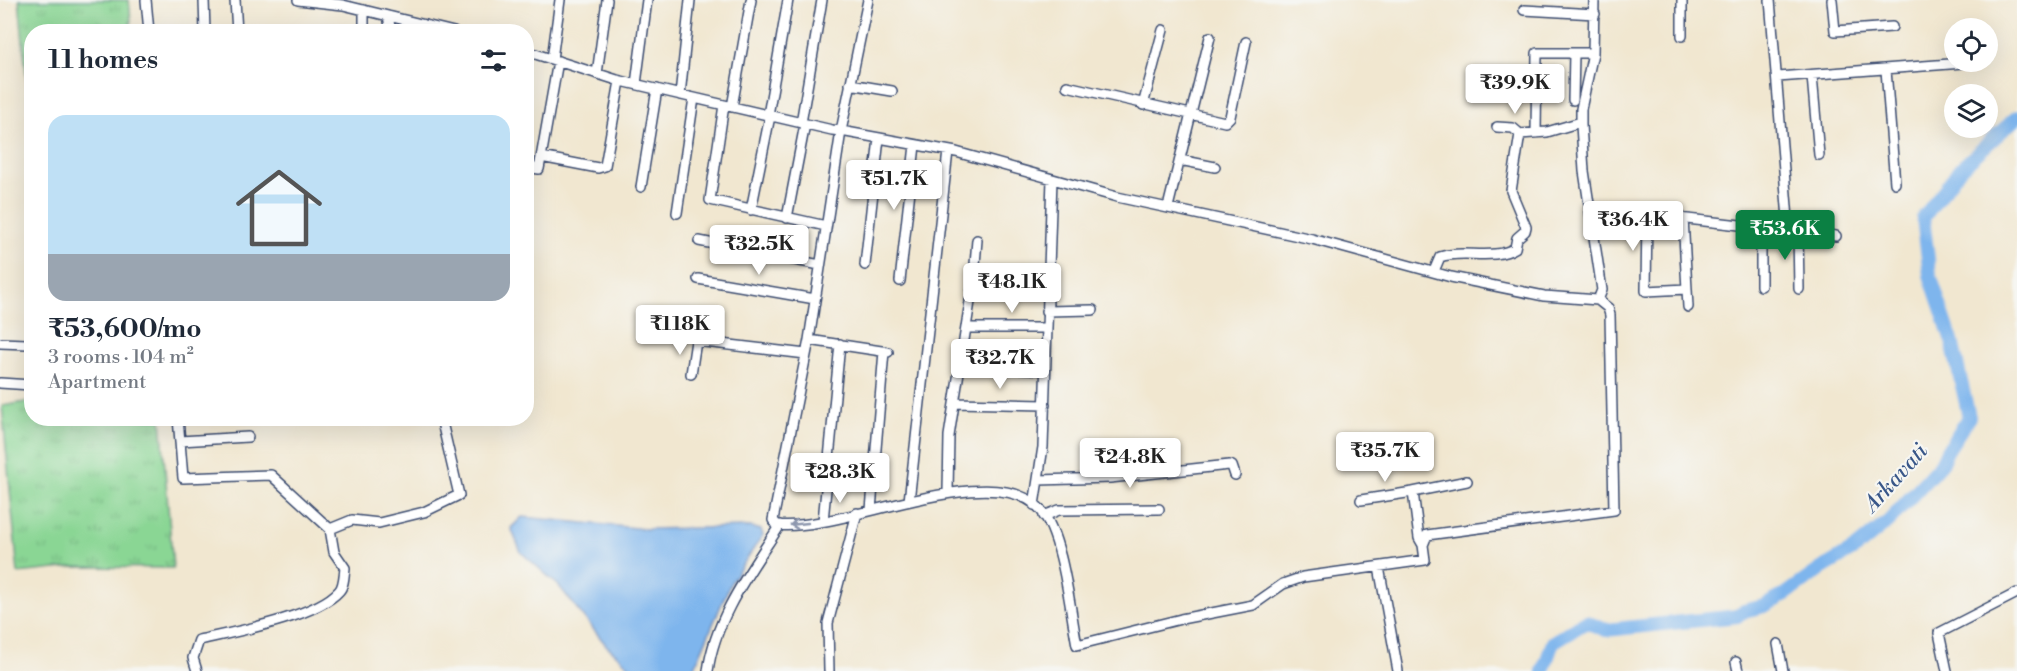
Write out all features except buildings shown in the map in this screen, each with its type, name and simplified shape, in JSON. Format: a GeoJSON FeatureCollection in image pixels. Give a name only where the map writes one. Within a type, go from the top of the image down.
{"type":"FeatureCollection","features":[{"type":"Feature","properties":{"kind":"street"},"geometry":{"type":"LineString","coordinates":[[146,0],[148,24]]}},
{"type":"Feature","properties":{"kind":"street"},"geometry":{"type":"LineString","coordinates":[[204,0],[205,24]]}},
{"type":"Feature","properties":{"kind":"street"},"geometry":{"type":"LineString","coordinates":[[235,0],[236,24]]}},
{"type":"Feature","properties":{"kind":"street"},"geometry":{"type":"LineString","coordinates":[[298,0],[364,10],[421,24]]}},
{"type":"Feature","properties":{"kind":"street"},"geometry":{"type":"LineString","coordinates":[[534,168],[539,169],[541,157],[555,60],[560,0]]}},
{"type":"Feature","properties":{"kind":"street"},"geometry":{"type":"LineString","coordinates":[[597,74],[607,0]]}},
{"type":"Feature","properties":{"kind":"street"},"geometry":{"type":"LineString","coordinates":[[636,84],[647,0]]}},
{"type":"Feature","properties":{"kind":"street"},"geometry":{"type":"LineString","coordinates":[[680,95],[690,0]]}},
{"type":"Feature","properties":{"kind":"street"},"geometry":{"type":"LineString","coordinates":[[751,0],[710,200],[826,226]]}},
{"type":"Feature","properties":{"kind":"street"},"geometry":{"type":"LineString","coordinates":[[751,210],[788,0]]}},
{"type":"Feature","properties":{"kind":"street"},"geometry":{"type":"LineString","coordinates":[[788,218],[822,0]]}},
{"type":"Feature","properties":{"kind":"street"},"geometry":{"type":"LineString","coordinates":[[708,671],[710,657],[739,585],[776,522],[809,340],[841,131],[868,0]]}},
{"type":"Feature","properties":{"kind":"street"},"geometry":{"type":"LineString","coordinates":[[1594,0],[1593,53],[1581,109],[1581,122],[1584,171],[1602,290],[1598,300]]}},
{"type":"Feature","properties":{"kind":"street"},"geometry":{"type":"LineString","coordinates":[[1682,0],[1682,36]]}},
{"type":"Feature","properties":{"kind":"street"},"geometry":{"type":"LineString","coordinates":[[1770,0],[1799,289]]}},
{"type":"Feature","properties":{"kind":"street"},"geometry":{"type":"LineString","coordinates":[[1832,0],[1834,31],[1892,27]]}},
{"type":"Feature","properties":{"kind":"street"},"geometry":{"type":"LineString","coordinates":[[364,10],[364,24]]}},
{"type":"Feature","properties":{"kind":"street"},"geometry":{"type":"LineString","coordinates":[[1524,10],[1595,14]]}},
{"type":"Feature","properties":{"kind":"street"},"geometry":{"type":"LineString","coordinates":[[388,16],[390,24]]}},
{"type":"Feature","properties":{"kind":"street"},"geometry":{"type":"LineString","coordinates":[[1143,105],[1163,30]]}},
{"type":"Feature","properties":{"kind":"street"},"geometry":{"type":"LineString","coordinates":[[1168,207],[1210,37]]}},
{"type":"Feature","properties":{"kind":"street"},"geometry":{"type":"LineString","coordinates":[[1067,86],[1219,123],[1230,117],[1246,42]]}},
{"type":"Feature","properties":{"kind":"street"},"geometry":{"type":"LineString","coordinates":[[534,53],[620,81],[803,123],[948,151],[1168,207],[1312,238],[1434,271],[1544,296],[1598,300],[1608,308],[1610,315],[1614,510],[1427,536],[1424,544],[1425,560],[1304,577],[1283,584],[1253,605],[1181,619],[1077,645],[1059,548],[1044,516],[1022,496],[948,491],[823,521],[776,522]]}},
{"type":"Feature","properties":{"kind":"street"},"geometry":{"type":"LineString","coordinates":[[1536,133],[1537,53],[1593,53]]}},
{"type":"Feature","properties":{"kind":"street"},"geometry":{"type":"LineString","coordinates":[[1573,100],[1574,53]]}},
{"type":"Feature","properties":{"kind":"street"},"geometry":{"type":"LineString","coordinates":[[1778,77],[1944,65]]}},
{"type":"Feature","properties":{"kind":"street"},"geometry":{"type":"LineString","coordinates":[[1886,70],[1895,183]]}},
{"type":"Feature","properties":{"kind":"street"},"geometry":{"type":"LineString","coordinates":[[1812,76],[1820,154]]}},
{"type":"Feature","properties":{"kind":"street"},"geometry":{"type":"LineString","coordinates":[[541,157],[597,168],[605,166],[620,81]]}},
{"type":"Feature","properties":{"kind":"street"},"geometry":{"type":"LineString","coordinates":[[850,84],[892,91]]}},
{"type":"Feature","properties":{"kind":"street"},"geometry":{"type":"LineString","coordinates":[[641,187],[657,89]]}},
{"type":"Feature","properties":{"kind":"street"},"geometry":{"type":"LineString","coordinates":[[677,213],[694,98]]}},
{"type":"Feature","properties":{"kind":"street"},"geometry":{"type":"LineString","coordinates":[[1497,127],[1513,128],[1520,134],[1536,133],[1581,122]]}},
{"type":"Feature","properties":{"kind":"street"},"geometry":{"type":"LineString","coordinates":[[1434,271],[1440,257],[1448,254],[1511,250],[1517,238],[1525,231],[1518,204],[1511,191],[1520,134]]}},
{"type":"Feature","properties":{"kind":"street"},"geometry":{"type":"LineString","coordinates":[[866,265],[879,138]]}},
{"type":"Feature","properties":{"kind":"street"},"geometry":{"type":"LineString","coordinates":[[900,281],[915,145]]}},
{"type":"Feature","properties":{"kind":"street"},"geometry":{"type":"LineString","coordinates":[[909,501],[948,151]]}},
{"type":"Feature","properties":{"kind":"street"},"geometry":{"type":"LineString","coordinates":[[1180,160],[1215,166]]}},
{"type":"Feature","properties":{"kind":"street"},"geometry":{"type":"LineString","coordinates":[[1034,505],[1043,447],[1052,179]]}},
{"type":"Feature","properties":{"kind":"street"},"geometry":{"type":"LineString","coordinates":[[1591,208],[1836,236]]}},
{"type":"Feature","properties":{"kind":"street"},"geometry":{"type":"LineString","coordinates":[[1647,214],[1646,291],[1687,290]]}},
{"type":"Feature","properties":{"kind":"street"},"geometry":{"type":"LineString","coordinates":[[1683,218],[1688,307]]}},
{"type":"Feature","properties":{"kind":"street"},"geometry":{"type":"LineString","coordinates":[[1761,228],[1761,286]]}},
{"type":"Feature","properties":{"kind":"street"},"geometry":{"type":"LineString","coordinates":[[948,491],[949,436],[974,276],[977,240]]}},
{"type":"Feature","properties":{"kind":"street"},"geometry":{"type":"LineString","coordinates":[[699,241],[820,265]]}},
{"type":"Feature","properties":{"kind":"street"},"geometry":{"type":"LineString","coordinates":[[974,276],[1048,276]]}},
{"type":"Feature","properties":{"kind":"street"},"geometry":{"type":"LineString","coordinates":[[698,279],[815,299]]}},
{"type":"Feature","properties":{"kind":"street"},"geometry":{"type":"LineString","coordinates":[[1046,311],[1093,310]]}},
{"type":"Feature","properties":{"kind":"street"},"geometry":{"type":"LineString","coordinates":[[966,328],[1046,328]]}},
{"type":"Feature","properties":{"kind":"street"},"geometry":{"type":"LineString","coordinates":[[809,340],[886,351],[871,510]]}},
{"type":"Feature","properties":{"kind":"street"},"geometry":{"type":"LineString","coordinates":[[691,374],[696,341],[806,354]]}},
{"type":"Feature","properties":{"kind":"street"},"geometry":{"type":"LineString","coordinates":[[0,344],[24,344]]}},
{"type":"Feature","properties":{"kind":"street"},"geometry":{"type":"LineString","coordinates":[[823,521],[840,344]]}},
{"type":"Feature","properties":{"kind":"street"},"geometry":{"type":"LineString","coordinates":[[989,366],[1045,370]]}},
{"type":"Feature","properties":{"kind":"street"},"geometry":{"type":"LineString","coordinates":[[0,383],[24,385]]}},
{"type":"Feature","properties":{"kind":"street"},"geometry":{"type":"LineString","coordinates":[[955,403],[1045,405]]}},
{"type":"Feature","properties":{"kind":"street"},"geometry":{"type":"LineString","coordinates":[[179,426],[183,478],[271,475],[330,529],[334,552],[345,568],[341,589],[319,607],[241,631],[199,640],[193,658],[197,671]]}},
{"type":"Feature","properties":{"kind":"street"},"geometry":{"type":"LineString","coordinates":[[330,529],[352,520],[379,523],[413,514],[459,495],[443,426]]}},
{"type":"Feature","properties":{"kind":"street"},"geometry":{"type":"LineString","coordinates":[[180,441],[248,437]]}},
{"type":"Feature","properties":{"kind":"street"},"geometry":{"type":"LineString","coordinates":[[1038,480],[1110,478],[1229,465],[1232,466],[1235,475]]}},
{"type":"Feature","properties":{"kind":"street"},"geometry":{"type":"LineString","coordinates":[[1361,500],[1467,482]]}},
{"type":"Feature","properties":{"kind":"street"},"geometry":{"type":"LineString","coordinates":[[1413,492],[1419,538],[1424,544]]}},
{"type":"Feature","properties":{"kind":"street"},"geometry":{"type":"LineString","coordinates":[[1044,516],[1059,510],[1159,509]]}},
{"type":"Feature","properties":{"kind":"street"},"geometry":{"type":"LineString","coordinates":[[829,671],[828,623],[856,513]]}},
{"type":"Feature","properties":{"kind":"street"},"geometry":{"type":"LineString","coordinates":[[1379,567],[1398,671]]}},
{"type":"Feature","properties":{"kind":"street"},"geometry":{"type":"LineString","coordinates":[[1947,671],[1940,633],[2017,593]]}},
{"type":"Feature","properties":{"kind":"street"},"geometry":{"type":"LineString","coordinates":[[1778,644],[1783,671]]}},
{"type":"Feature","properties":{"kind":"green space"},"geometry":{"type":"Polygon","coordinates":[[[19,0],[129,0],[131,24],[24,24],[24,52],[19,0]]]}},
{"type":"Feature","properties":{"kind":"green space"},"geometry":{"type":"Polygon","coordinates":[[[24,402],[24,426],[162,426],[173,568],[75,567],[18,573],[2,406],[24,402]]]}},
{"type":"Feature","properties":{"kind":"water"},"geometry":{"type":"Polygon","coordinates":[[[522,517],[647,529],[750,527],[761,530],[763,535],[731,582],[693,671],[635,671],[606,645],[559,586],[521,552],[511,528],[522,517]]]}},
{"type":"Feature","properties":{"kind":"waterway","name":"Arkavati"},"geometry":{"type":"LineString","coordinates":[[1543,671],[1553,642],[1586,622],[1606,630],[1738,616],[1744,611],[1764,606],[1856,548],[1889,521],[1941,464],[1969,417],[1952,341],[1930,275],[1923,218],[1960,169],[2017,117]]}}]}
